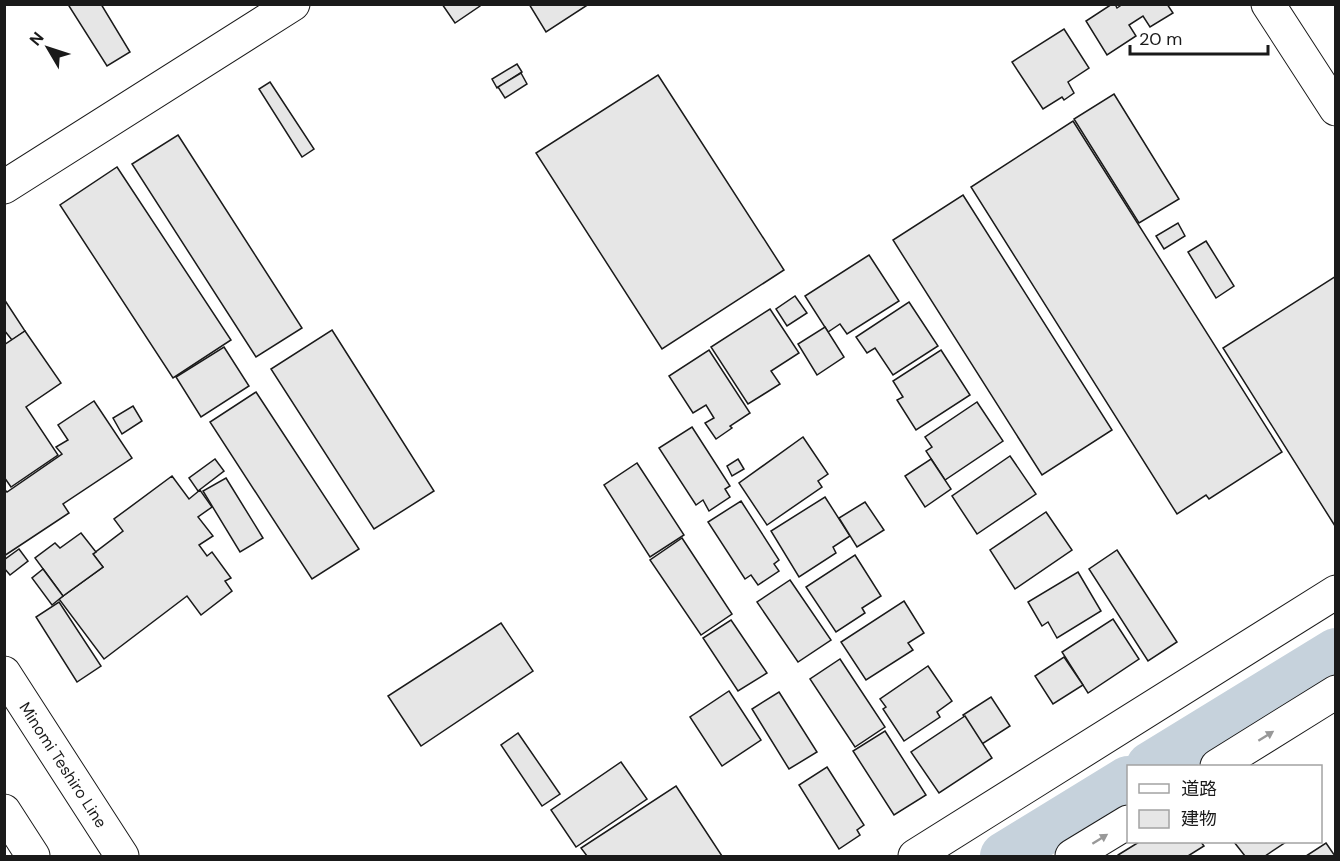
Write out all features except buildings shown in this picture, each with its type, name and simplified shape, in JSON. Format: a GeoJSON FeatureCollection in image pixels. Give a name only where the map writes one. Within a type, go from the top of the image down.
{"type":"FeatureCollection","features":[{"type":"Feature","properties":{"kind":"street"},"geometry":{"type":"LineString","coordinates":[[4,187],[293,4]]}},
{"type":"Feature","properties":{"kind":"street"},"geometry":{"type":"LineString","coordinates":[[1268,4],[1335,109]]}},
{"type":"Feature","properties":{"kind":"street"},"geometry":{"type":"LineString","coordinates":[[915,856],[1335,592]]}},
{"type":"Feature","properties":{"kind":"street","name":"Minomi Teshiro Line"},"geometry":{"type":"LineString","coordinates":[[4,673],[122,856]]}},
{"type":"Feature","properties":{"kind":"street"},"geometry":{"type":"LineString","coordinates":[[1219,765],[1335,692]]}},
{"type":"Feature","properties":{"kind":"street"},"geometry":{"type":"LineString","coordinates":[[4,811],[33,856]]}},
{"type":"Feature","properties":{"kind":"street"},"geometry":{"type":"LineString","coordinates":[[1072,856],[1127,823]]}},
{"type":"Feature","properties":{"kind":"waterway"},"geometry":{"type":"LineString","coordinates":[[1152,765],[1336,652]]}},
{"type":"Feature","properties":{"kind":"waterway"},"geometry":{"type":"LineString","coordinates":[[1004,856],[1127,781]]}}]}
